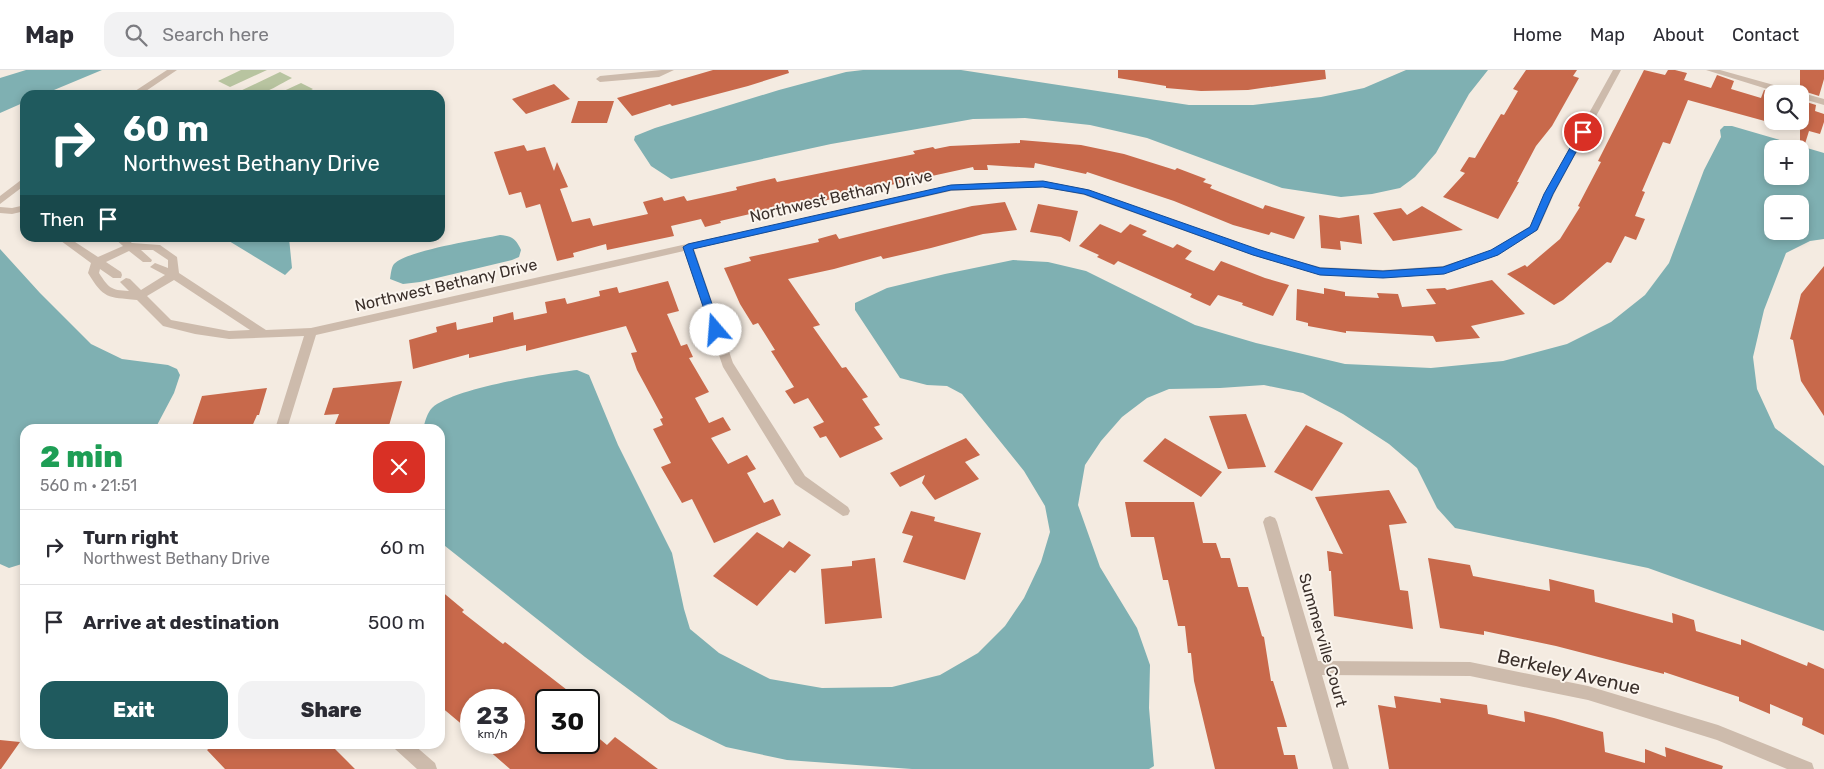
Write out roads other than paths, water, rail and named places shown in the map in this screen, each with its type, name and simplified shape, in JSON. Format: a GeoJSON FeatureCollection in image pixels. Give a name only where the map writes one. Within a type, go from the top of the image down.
{"type":"FeatureCollection","features":[{"type":"Feature","properties":{"kind":"street"},"geometry":{"type":"LineString","coordinates":[[142,90],[173,70]]}},
{"type":"Feature","properties":{"kind":"street"},"geometry":{"type":"LineString","coordinates":[[600,79],[659,74],[670,70]]}},
{"type":"Feature","properties":{"kind":"street","name":"Northwest Bethany Drive"},"geometry":{"type":"LineString","coordinates":[[68,242],[122,278],[167,324],[229,335],[311,332],[951,188],[1043,184],[1086,192],[1256,253],[1320,271],[1383,274],[1444,270],[1494,253],[1534,228],[1549,194],[1617,70]]}},
{"type":"Feature","properties":{"kind":"street"},"geometry":{"type":"LineString","coordinates":[[1710,70],[1764,85]]}},
{"type":"Feature","properties":{"kind":"street"},"geometry":{"type":"LineString","coordinates":[[146,90],[151,84]]}},
{"type":"Feature","properties":{"kind":"street"},"geometry":{"type":"LineString","coordinates":[[1809,98],[1824,102]]}},
{"type":"Feature","properties":{"kind":"street"},"geometry":{"type":"LineString","coordinates":[[0,201],[20,184]]}},
{"type":"Feature","properties":{"kind":"street"},"geometry":{"type":"LineString","coordinates":[[12,211],[20,204]]}},
{"type":"Feature","properties":{"kind":"street"},"geometry":{"type":"LineString","coordinates":[[0,210],[12,211],[20,209]]}},
{"type":"Feature","properties":{"kind":"street"},"geometry":{"type":"LineString","coordinates":[[12,211],[20,217]]}},
{"type":"Feature","properties":{"kind":"street"},"geometry":{"type":"LineString","coordinates":[[125,242],[151,263],[264,334]]}},
{"type":"Feature","properties":{"kind":"street"},"geometry":{"type":"LineString","coordinates":[[132,246],[156,246],[173,259],[174,276],[139,296],[112,294],[105,290],[93,274],[97,262],[132,246]]}},
{"type":"Feature","properties":{"kind":"street"},"geometry":{"type":"LineString","coordinates":[[688,247],[727,364],[800,480],[843,511]]}},
{"type":"Feature","properties":{"kind":"street"},"geometry":{"type":"LineString","coordinates":[[283,424],[311,332]]}},
{"type":"Feature","properties":{"kind":"street","name":"Summerville Court"},"geometry":{"type":"LineString","coordinates":[[1270,522],[1341,769]]}},
{"type":"Feature","properties":{"kind":"street","name":"Berkeley Avenue"},"geometry":{"type":"LineString","coordinates":[[1312,668],[1470,669],[1588,693],[1718,733],[1806,769]]}},
{"type":"Feature","properties":{"kind":"street"},"geometry":{"type":"LineString","coordinates":[[407,749],[429,769]]}},
{"type":"Feature","properties":{"kind":"water"},"geometry":{"type":"Polygon","coordinates":[[[26,70],[102,70],[54,90],[20,90],[20,104],[0,113],[0,78],[26,70]]]}},
{"type":"Feature","properties":{"kind":"water"},"geometry":{"type":"Polygon","coordinates":[[[863,70],[961,70],[1189,105],[1253,105],[1321,97],[1364,88],[1406,70],[1488,70],[1469,94],[1436,153],[1415,177],[1400,188],[1372,194],[1341,197],[1282,188],[1147,138],[1090,125],[1025,118],[973,119],[831,144],[671,179],[651,166],[634,140],[635,136],[655,128],[779,90],[846,72],[863,70]]]}},
{"type":"Feature","properties":{"kind":"water"},"geometry":{"type":"Polygon","coordinates":[[[1724,126],[1732,126],[1780,140],[1764,140],[1764,185],[1809,185],[1809,149],[1824,153],[1824,239],[1810,241],[1786,253],[1764,310],[1753,357],[1757,389],[1775,428],[1824,466],[1824,631],[1648,568],[1455,528],[1437,508],[1417,468],[1389,444],[1343,414],[1303,393],[1264,385],[1169,389],[1147,398],[1122,417],[1101,441],[1085,465],[1078,505],[1100,567],[1137,628],[1150,665],[1149,708],[1154,766],[1149,769],[912,769],[787,760],[726,747],[670,720],[585,657],[445,546],[445,424],[424,424],[430,410],[443,401],[479,388],[577,370],[589,375],[618,445],[672,553],[690,629],[719,653],[770,679],[822,688],[892,687],[940,675],[978,653],[1005,626],[1024,598],[1041,562],[1050,532],[1045,506],[1024,471],[962,394],[947,386],[927,385],[900,378],[855,310],[855,303],[887,288],[945,274],[1013,260],[1048,262],[1086,271],[1195,325],[1256,343],[1345,364],[1431,368],[1503,361],[1567,344],[1611,322],[1645,295],[1669,263],[1704,170],[1721,137],[1720,130],[1724,126]]]}},
{"type":"Feature","properties":{"kind":"water"},"geometry":{"type":"Polygon","coordinates":[[[500,235],[511,237],[517,243],[521,250],[519,257],[420,282],[403,284],[390,279],[394,264],[413,254],[500,235]]]}},
{"type":"Feature","properties":{"kind":"water"},"geometry":{"type":"Polygon","coordinates":[[[231,242],[289,242],[292,268],[285,275],[231,242]]]}},
{"type":"Feature","properties":{"kind":"water"},"geometry":{"type":"Polygon","coordinates":[[[0,249],[40,293],[91,344],[122,359],[168,365],[177,369],[180,375],[174,393],[158,424],[20,424],[20,565],[9,568],[0,564],[0,249]]]}}]}
